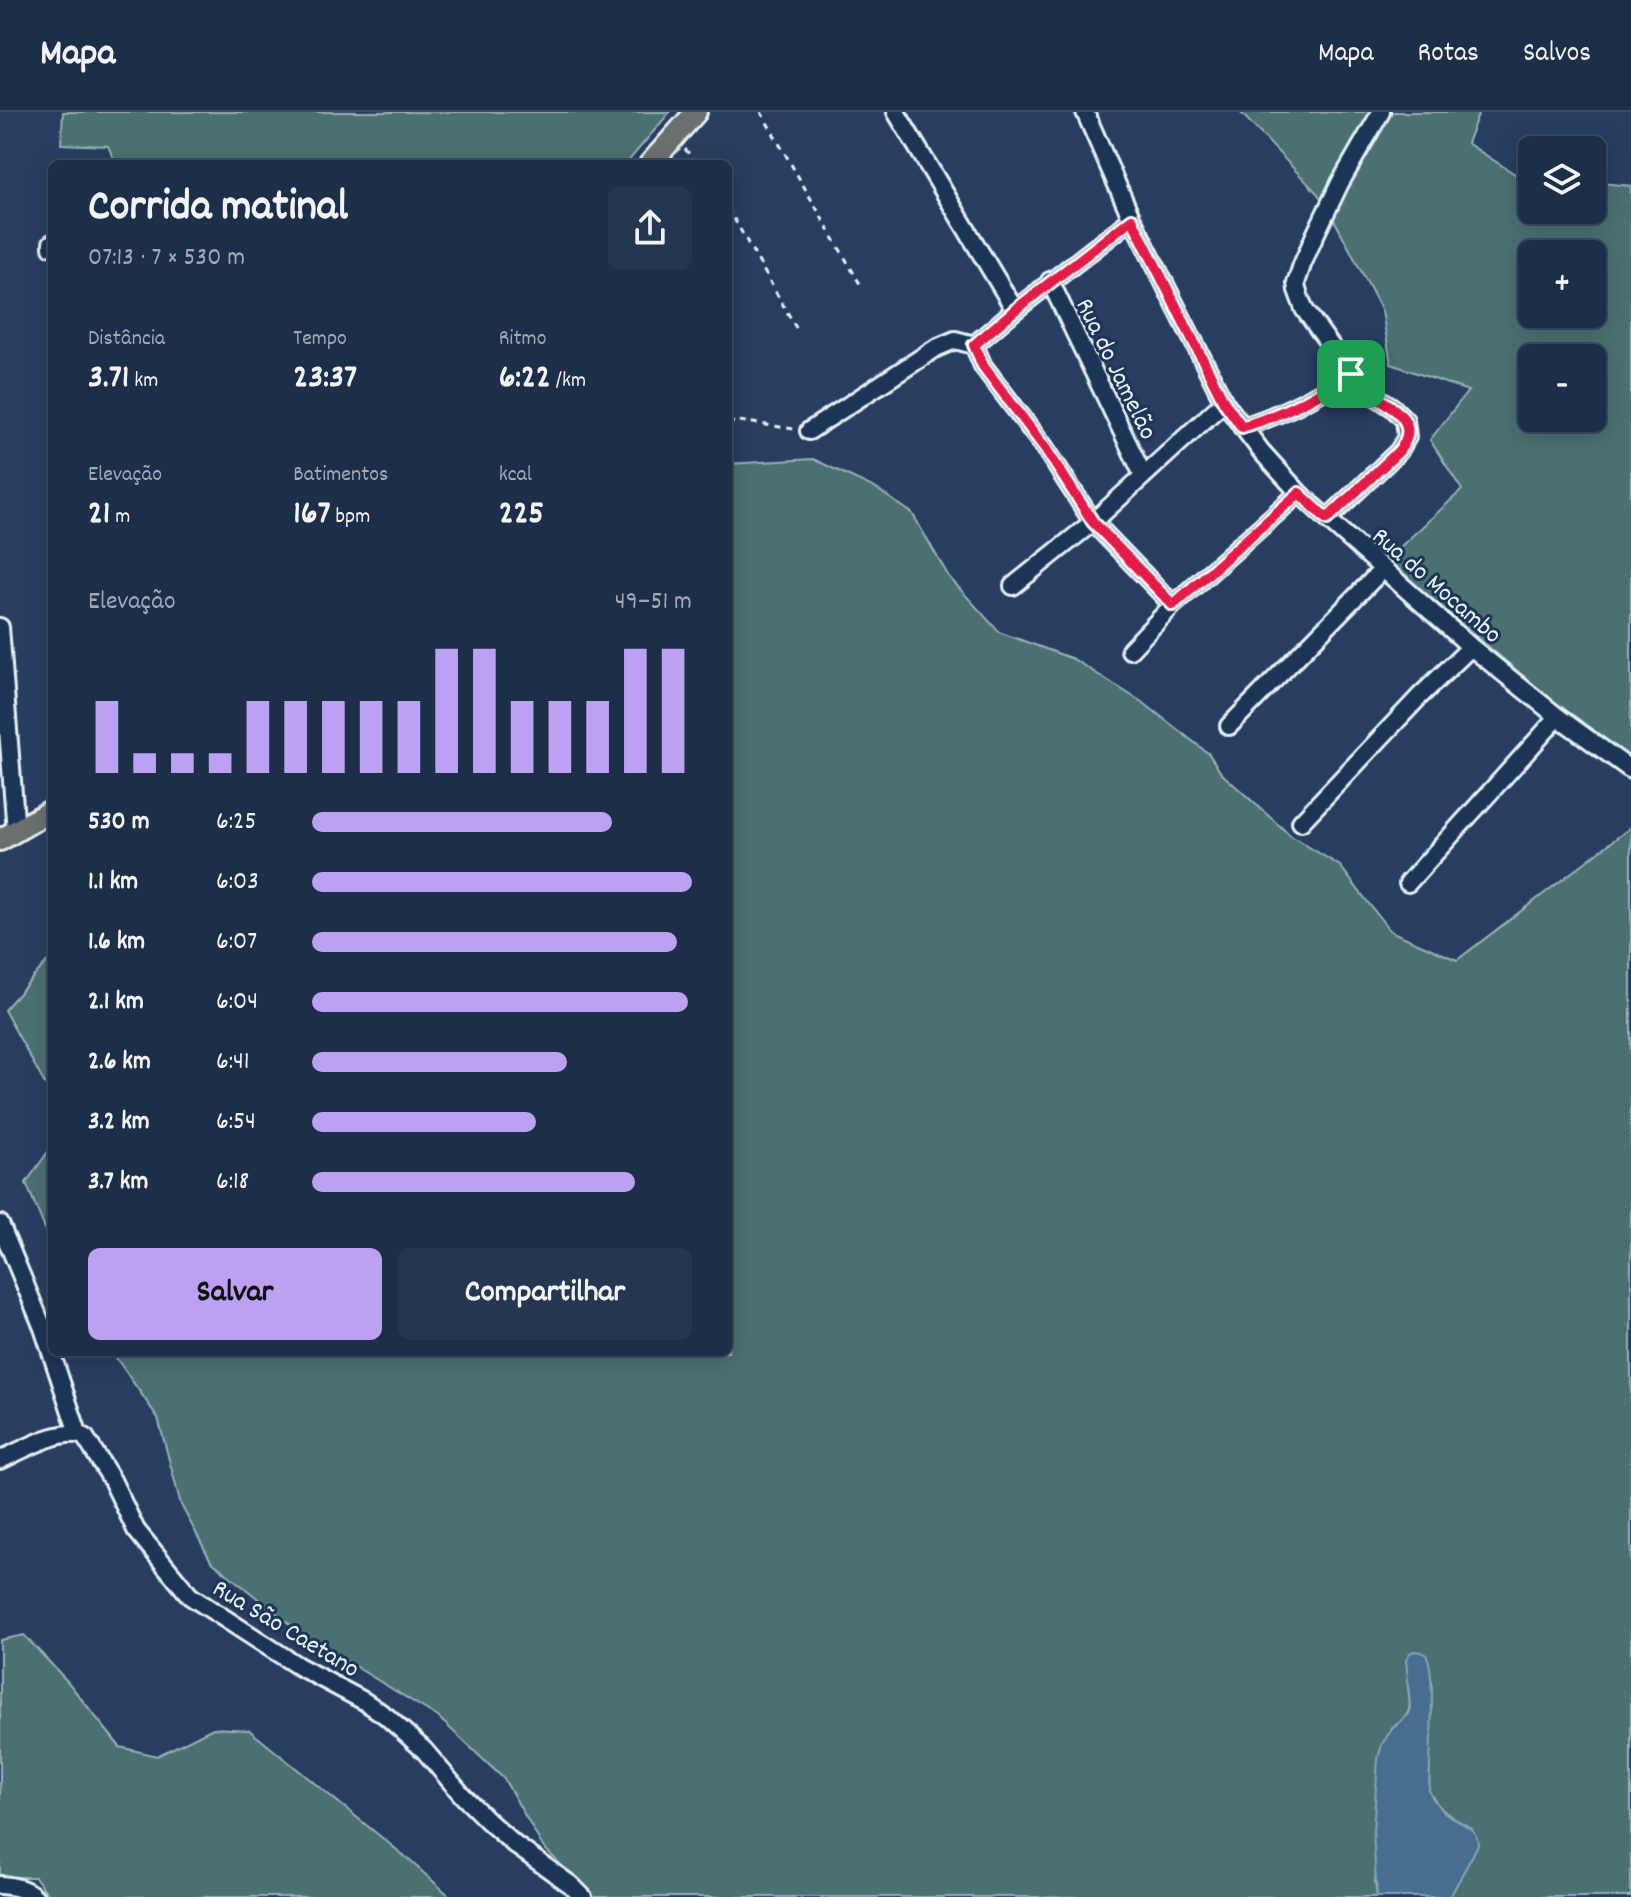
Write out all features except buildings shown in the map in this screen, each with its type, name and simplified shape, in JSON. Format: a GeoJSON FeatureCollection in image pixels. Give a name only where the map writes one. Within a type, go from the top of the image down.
{"type":"FeatureCollection","features":[{"type":"Feature","properties":{"kind":"main road"},"geometry":{"type":"LineString","coordinates":[[654,160],[696,112]]}},
{"type":"Feature","properties":{"kind":"main road"},"geometry":{"type":"LineString","coordinates":[[8,836],[48,812]]}},
{"type":"Feature","properties":{"kind":"street"},"geometry":{"type":"LineString","coordinates":[[896,112],[1015,310]]}},
{"type":"Feature","properties":{"kind":"street","name":"Rua do Mocambo"},"geometry":{"type":"LineString","coordinates":[[1085,112],[1132,219],[1224,402],[1242,427],[1299,493],[1471,647],[1558,717],[1631,770]]}},
{"type":"Feature","properties":{"kind":"street"},"geometry":{"type":"LineString","coordinates":[[1327,519],[1399,451],[1407,437],[1407,427],[1400,414],[1363,388],[1304,309],[1296,283],[1340,183],[1381,112]]}},
{"type":"Feature","properties":{"kind":"street"},"geometry":{"type":"LineString","coordinates":[[974,345],[1050,281],[1132,219]]}},
{"type":"Feature","properties":{"kind":"street","name":"Rua do Jamelão"},"geometry":{"type":"LineString","coordinates":[[1050,281],[1143,475]]}},
{"type":"Feature","properties":{"kind":"street"},"geometry":{"type":"LineString","coordinates":[[809,431],[936,348],[955,340],[974,345]]}},
{"type":"Feature","properties":{"kind":"street"},"geometry":{"type":"LineString","coordinates":[[974,345],[983,366],[1045,448],[1093,522],[1173,605]]}},
{"type":"Feature","properties":{"kind":"street"},"geometry":{"type":"LineString","coordinates":[[1242,427],[1318,396],[1351,374]]}},
{"type":"Feature","properties":{"kind":"street"},"geometry":{"type":"LineString","coordinates":[[1013,586],[1093,522],[1224,402]]}},
{"type":"Feature","properties":{"kind":"street"},"geometry":{"type":"LineString","coordinates":[[1130,650],[1173,605],[1299,493]]}},
{"type":"Feature","properties":{"kind":"street"},"geometry":{"type":"LineString","coordinates":[[1229,726],[1383,569]]}},
{"type":"Feature","properties":{"kind":"street"},"geometry":{"type":"LineString","coordinates":[[0,627],[8,836]]}},
{"type":"Feature","properties":{"kind":"street"},"geometry":{"type":"LineString","coordinates":[[1301,822],[1420,696],[1471,647]]}},
{"type":"Feature","properties":{"kind":"street"},"geometry":{"type":"LineString","coordinates":[[1408,883],[1558,717]]}},
{"type":"Feature","properties":{"kind":"street","name":"Rua São Caetano"},"geometry":{"type":"LineString","coordinates":[[0,1224],[48,1343]]}},
{"type":"Feature","properties":{"kind":"street","name":"Rua São Caetano"},"geometry":{"type":"LineString","coordinates":[[52,1356],[78,1433],[90,1443],[136,1530],[190,1596],[287,1660],[386,1716],[424,1750],[488,1821],[577,1891]]}},
{"type":"Feature","properties":{"kind":"street"},"geometry":{"type":"LineString","coordinates":[[0,1460],[64,1434],[78,1433]]}},
{"type":"Feature","properties":{"kind":"street"},"geometry":{"type":"LineString","coordinates":[[0,1885],[21,1888],[35,1897]]}},
{"type":"Feature","properties":{"kind":"path"},"geometry":{"type":"LineString","coordinates":[[761,112],[860,284]]}},
{"type":"Feature","properties":{"kind":"path"},"geometry":{"type":"LineString","coordinates":[[732,215],[799,333]]}},
{"type":"Feature","properties":{"kind":"path"},"geometry":{"type":"LineString","coordinates":[[732,422],[809,431]]}},
{"type":"Feature","properties":{"kind":"green space"},"geometry":{"type":"Polygon","coordinates":[[[63,112],[670,112],[629,160],[114,160],[108,146],[61,144],[63,112]]]}},
{"type":"Feature","properties":{"kind":"green space"},"geometry":{"type":"Polygon","coordinates":[[[1240,112],[1479,112],[1467,143],[1518,176],[1518,224],[1606,224],[1606,183],[1631,186],[1631,761],[1541,691],[1386,560],[1462,490],[1430,440],[1468,391],[1391,364],[1382,311],[1318,194],[1240,112]]]}},
{"type":"Feature","properties":{"kind":"green space"},"geometry":{"type":"Polygon","coordinates":[[[813,459],[875,488],[912,513],[949,577],[999,632],[1073,659],[1145,704],[1209,754],[1221,773],[1291,836],[1340,866],[1390,931],[1457,960],[1631,827],[1631,1897],[1450,1897],[1471,1828],[1446,1813],[1429,1791],[1432,1681],[1407,1679],[1410,1708],[1391,1729],[1375,1882],[1377,1897],[590,1897],[589,1892],[543,1847],[504,1779],[438,1717],[302,1634],[211,1561],[181,1505],[158,1418],[115,1356],[732,1356],[732,464],[813,459]]]}},
{"type":"Feature","properties":{"kind":"green space"},"geometry":{"type":"Polygon","coordinates":[[[48,960],[48,1090],[4,1010],[48,960]]]}},
{"type":"Feature","properties":{"kind":"green space"},"geometry":{"type":"Polygon","coordinates":[[[48,1152],[48,1236],[26,1183],[48,1152]]]}},
{"type":"Feature","properties":{"kind":"green space"},"geometry":{"type":"Polygon","coordinates":[[[24,1635],[67,1681],[120,1747],[157,1756],[213,1728],[249,1730],[451,1897],[50,1897],[35,1877],[0,1877],[0,1640],[24,1635]]]}},
{"type":"Feature","properties":{"kind":"water"},"geometry":{"type":"Polygon","coordinates":[[[1414,1651],[1426,1655],[1431,1678],[1429,1791],[1444,1812],[1475,1834],[1478,1845],[1450,1897],[1377,1897],[1373,1831],[1378,1759],[1382,1744],[1392,1729],[1409,1714],[1406,1659],[1414,1651]]]}},
{"type":"Feature","properties":{"kind":"route"},"geometry":{"type":"LineString","coordinates":[[1132,219],[1224,402],[1242,427],[1274,417],[1318,396],[1351,374],[1363,388],[1392,407],[1405,420],[1407,437],[1399,451],[1327,519],[1299,493],[1173,605],[1093,522],[1045,448],[983,366],[974,345],[1132,219]]}}]}
